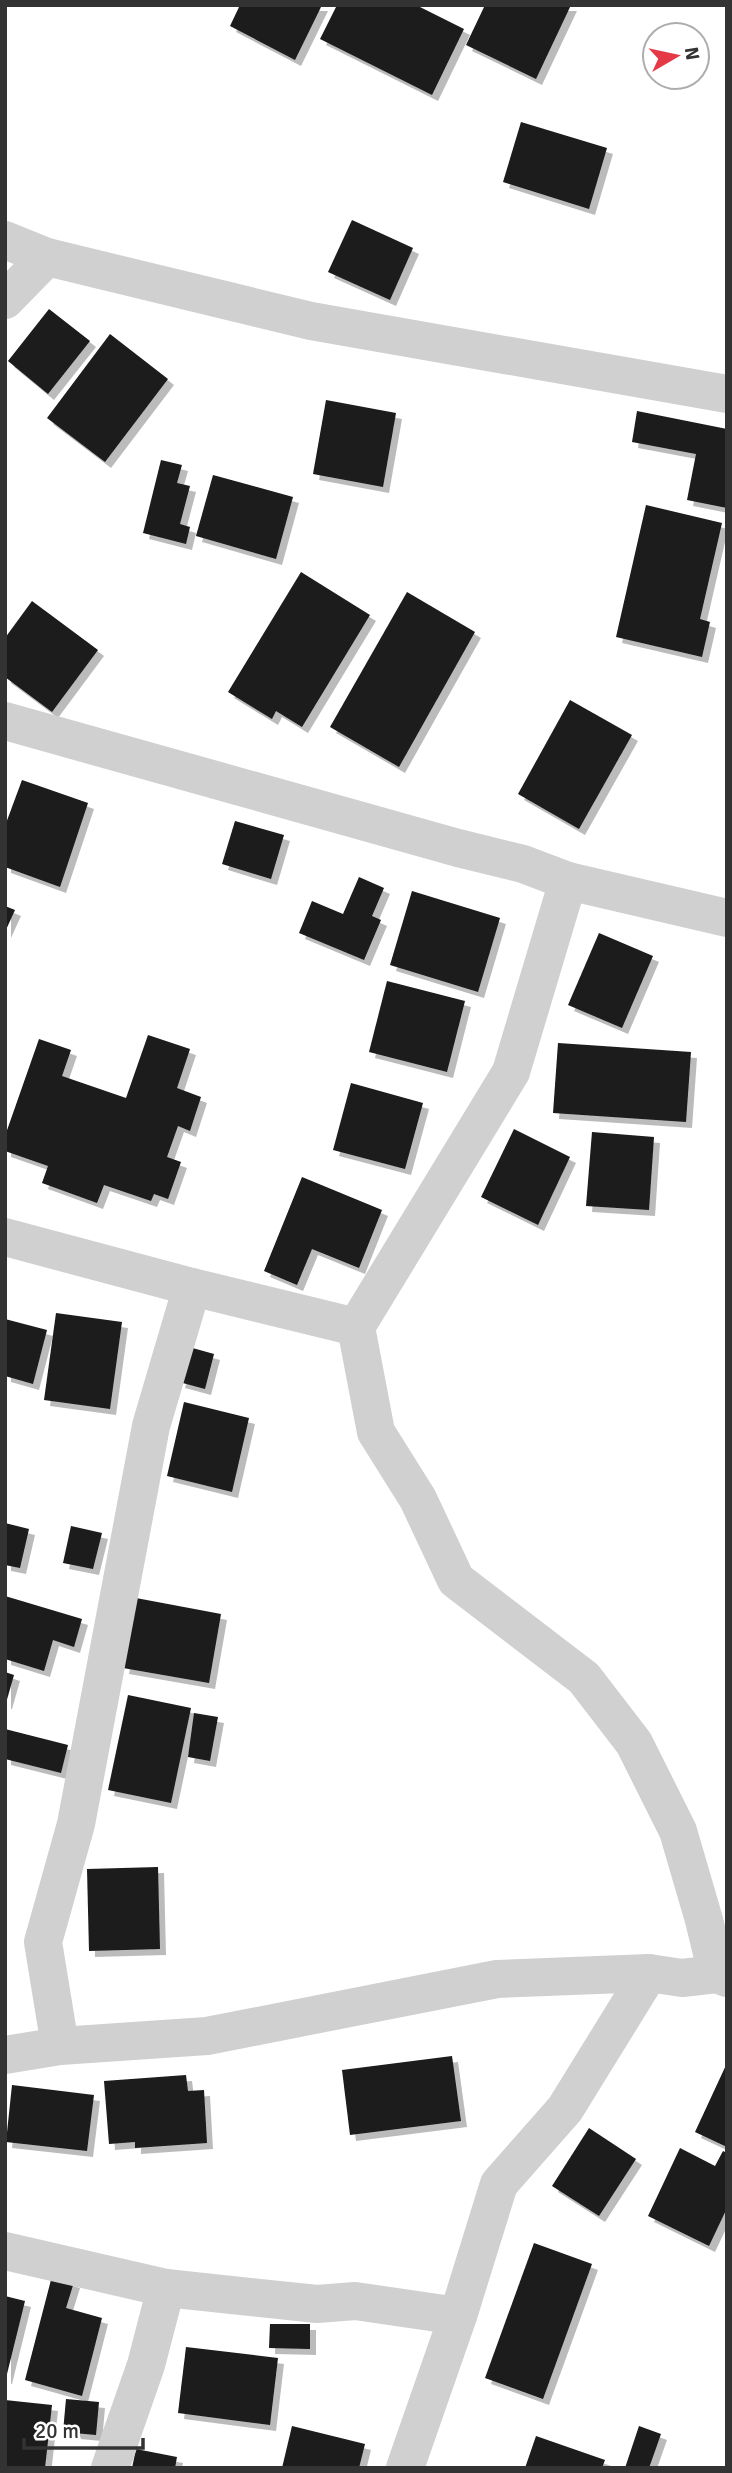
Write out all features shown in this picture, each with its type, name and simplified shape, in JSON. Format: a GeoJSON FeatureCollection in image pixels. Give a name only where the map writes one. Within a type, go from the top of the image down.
{"type":"FeatureCollection","features":[{"type":"Feature","properties":{"kind":"street"},"geometry":{"type":"LineString","coordinates":[[5,240],[47,257],[311,321],[727,394]]}},
{"type":"Feature","properties":{"kind":"street"},"geometry":{"type":"LineString","coordinates":[[5,300],[47,257]]}},
{"type":"Feature","properties":{"kind":"street"},"geometry":{"type":"LineString","coordinates":[[5,721],[446,845],[523,864],[568,881],[727,918]]}},
{"type":"Feature","properties":{"kind":"street"},"geometry":{"type":"LineString","coordinates":[[5,2055],[60,2046],[207,2036],[497,1979],[649,1973],[682,1978],[722,1976],[678,1831],[634,1743],[584,1678],[456,1580],[418,1499],[376,1432],[356,1327],[511,1072],[568,881]]}},
{"type":"Feature","properties":{"kind":"street"},"geometry":{"type":"LineString","coordinates":[[5,1237],[356,1327]]}},
{"type":"Feature","properties":{"kind":"street"},"geometry":{"type":"LineString","coordinates":[[60,2046],[43,1942],[76,1824],[151,1426],[192,1287]]}},
{"type":"Feature","properties":{"kind":"street"},"geometry":{"type":"LineString","coordinates":[[405,2468],[458,2316],[499,2183],[565,2109],[649,1973]]}},
{"type":"Feature","properties":{"kind":"street"},"geometry":{"type":"LineString","coordinates":[[5,2251],[166,2288],[317,2304],[355,2301],[458,2316]]}},
{"type":"Feature","properties":{"kind":"street"},"geometry":{"type":"LineString","coordinates":[[110,2468],[146,2365],[166,2288]]}},
{"type":"Feature","properties":{"kind":"building"},"geometry":{"type":"Polygon","coordinates":[[[240,5],[322,5],[295,60],[230,26],[240,5]]]}},
{"type":"Feature","properties":{"kind":"building"},"geometry":{"type":"Polygon","coordinates":[[[337,5],[416,5],[464,29],[432,95],[320,39],[337,5]]]}},
{"type":"Feature","properties":{"kind":"building"},"geometry":{"type":"Polygon","coordinates":[[[485,5],[571,5],[536,79],[466,45],[485,5]]]}},
{"type":"Feature","properties":{"kind":"building"},"geometry":{"type":"Polygon","coordinates":[[[521,122],[607,148],[589,209],[503,182],[521,122]]]}},
{"type":"Feature","properties":{"kind":"building"},"geometry":{"type":"Polygon","coordinates":[[[352,220],[413,248],[390,300],[328,272],[352,220]]]}},
{"type":"Feature","properties":{"kind":"building"},"geometry":{"type":"Polygon","coordinates":[[[49,309],[90,341],[48,394],[8,361],[49,309]]]}},
{"type":"Feature","properties":{"kind":"building"},"geometry":{"type":"Polygon","coordinates":[[[110,334],[168,379],[105,462],[47,418],[110,334]]]}},
{"type":"Feature","properties":{"kind":"building"},"geometry":{"type":"Polygon","coordinates":[[[326,400],[396,413],[383,487],[313,474],[326,400]]]}},
{"type":"Feature","properties":{"kind":"building"},"geometry":{"type":"Polygon","coordinates":[[[637,411],[727,429],[727,508],[687,500],[696,454],[632,442],[637,411]]]}},
{"type":"Feature","properties":{"kind":"building"},"geometry":{"type":"Polygon","coordinates":[[[161,460],[182,465],[177,483],[190,486],[180,524],[190,527],[186,544],[143,533],[161,460]]]}},
{"type":"Feature","properties":{"kind":"building"},"geometry":{"type":"Polygon","coordinates":[[[213,475],[293,497],[276,559],[196,536],[213,475]]]}},
{"type":"Feature","properties":{"kind":"building"},"geometry":{"type":"Polygon","coordinates":[[[646,505],[722,523],[700,619],[710,622],[702,657],[616,637],[646,505]]]}},
{"type":"Feature","properties":{"kind":"building"},"geometry":{"type":"Polygon","coordinates":[[[301,572],[370,615],[302,727],[276,711],[272,719],[228,692],[301,572]]]}},
{"type":"Feature","properties":{"kind":"building"},"geometry":{"type":"Polygon","coordinates":[[[407,592],[475,632],[399,767],[330,727],[407,592]]]}},
{"type":"Feature","properties":{"kind":"building"},"geometry":{"type":"Polygon","coordinates":[[[32,601],[98,650],[52,712],[5,677],[5,638],[32,601]]]}},
{"type":"Feature","properties":{"kind":"building"},"geometry":{"type":"Polygon","coordinates":[[[570,700],[632,735],[579,829],[518,794],[570,700]]]}},
{"type":"Feature","properties":{"kind":"building"},"geometry":{"type":"Polygon","coordinates":[[[22,780],[88,803],[60,887],[5,867],[5,826],[22,780]]]}},
{"type":"Feature","properties":{"kind":"building"},"geometry":{"type":"Polygon","coordinates":[[[235,821],[284,835],[271,879],[222,864],[235,821]]]}},
{"type":"Feature","properties":{"kind":"building"},"geometry":{"type":"Polygon","coordinates":[[[359,877],[384,888],[372,916],[381,920],[364,960],[299,933],[312,901],[343,914],[359,877]]]}},
{"type":"Feature","properties":{"kind":"building"},"geometry":{"type":"Polygon","coordinates":[[[412,891],[500,918],[478,992],[390,965],[412,891]]]}},
{"type":"Feature","properties":{"kind":"building"},"geometry":{"type":"Polygon","coordinates":[[[5,906],[15,910],[5,932],[5,906]]]}},
{"type":"Feature","properties":{"kind":"building"},"geometry":{"type":"Polygon","coordinates":[[[599,933],[653,956],[622,1028],[568,1005],[599,933]]]}},
{"type":"Feature","properties":{"kind":"building"},"geometry":{"type":"Polygon","coordinates":[[[387,981],[465,1001],[447,1072],[369,1052],[387,981]]]}},
{"type":"Feature","properties":{"kind":"building"},"geometry":{"type":"Polygon","coordinates":[[[148,1035],[190,1049],[177,1088],[201,1097],[190,1131],[178,1126],[167,1157],[181,1162],[168,1199],[154,1194],[151,1201],[104,1185],[97,1203],[42,1183],[48,1166],[5,1151],[5,1136],[39,1039],[71,1050],[62,1076],[126,1098],[148,1035]]]}},
{"type":"Feature","properties":{"kind":"building"},"geometry":{"type":"Polygon","coordinates":[[[558,1043],[691,1052],[686,1122],[553,1113],[558,1043]]]}},
{"type":"Feature","properties":{"kind":"building"},"geometry":{"type":"Polygon","coordinates":[[[351,1083],[423,1103],[405,1169],[333,1150],[351,1083]]]}},
{"type":"Feature","properties":{"kind":"building"},"geometry":{"type":"Polygon","coordinates":[[[514,1129],[570,1157],[538,1225],[481,1197],[514,1129]]]}},
{"type":"Feature","properties":{"kind":"building"},"geometry":{"type":"Polygon","coordinates":[[[592,1132],[654,1137],[649,1210],[586,1206],[592,1132]]]}},
{"type":"Feature","properties":{"kind":"building"},"geometry":{"type":"Polygon","coordinates":[[[302,1177],[382,1210],[359,1268],[312,1249],[297,1285],[264,1271],[302,1177]]]}},
{"type":"Feature","properties":{"kind":"building"},"geometry":{"type":"Polygon","coordinates":[[[56,1313],[122,1322],[110,1409],[44,1400],[56,1313]]]}},
{"type":"Feature","properties":{"kind":"building"},"geometry":{"type":"Polygon","coordinates":[[[5,1319],[47,1330],[33,1384],[5,1376],[5,1319]]]}},
{"type":"Feature","properties":{"kind":"building"},"geometry":{"type":"Polygon","coordinates":[[[189,1347],[214,1354],[205,1389],[179,1382],[189,1347]]]}},
{"type":"Feature","properties":{"kind":"building"},"geometry":{"type":"Polygon","coordinates":[[[184,1402],[249,1418],[232,1492],[167,1476],[184,1402]]]}},
{"type":"Feature","properties":{"kind":"building"},"geometry":{"type":"Polygon","coordinates":[[[5,1523],[29,1529],[20,1568],[5,1565],[5,1523]]]}},
{"type":"Feature","properties":{"kind":"building"},"geometry":{"type":"Polygon","coordinates":[[[71,1526],[102,1533],[93,1569],[63,1563],[71,1526]]]}},
{"type":"Feature","properties":{"kind":"building"},"geometry":{"type":"Polygon","coordinates":[[[5,1596],[82,1619],[74,1647],[53,1640],[44,1671],[5,1659],[5,1596]]]}},
{"type":"Feature","properties":{"kind":"building"},"geometry":{"type":"Polygon","coordinates":[[[136,1598],[221,1614],[209,1683],[123,1668],[136,1598]]]}},
{"type":"Feature","properties":{"kind":"building"},"geometry":{"type":"Polygon","coordinates":[[[5,1672],[14,1675],[6,1703],[5,1703],[5,1672]]]}},
{"type":"Feature","properties":{"kind":"building"},"geometry":{"type":"Polygon","coordinates":[[[128,1695],[191,1708],[171,1803],[108,1790],[128,1695]]]}},
{"type":"Feature","properties":{"kind":"building"},"geometry":{"type":"Polygon","coordinates":[[[194,1713],[218,1717],[210,1761],[188,1757],[194,1713]]]}},
{"type":"Feature","properties":{"kind":"building"},"geometry":{"type":"Polygon","coordinates":[[[5,1729],[68,1745],[61,1773],[5,1759],[5,1729]]]}},
{"type":"Feature","properties":{"kind":"building"},"geometry":{"type":"Polygon","coordinates":[[[158,1867],[160,1949],[89,1951],[87,1869],[158,1867]]]}},
{"type":"Feature","properties":{"kind":"building"},"geometry":{"type":"Polygon","coordinates":[[[452,2056],[461,2121],[350,2135],[342,2070],[452,2056]]]}},
{"type":"Feature","properties":{"kind":"building"},"geometry":{"type":"Polygon","coordinates":[[[727,2063],[727,2147],[695,2132],[727,2063]]]}},
{"type":"Feature","properties":{"kind":"building"},"geometry":{"type":"Polygon","coordinates":[[[186,2075],[188,2091],[204,2090],[207,2143],[135,2148],[135,2142],[109,2144],[104,2081],[186,2075]]]}},
{"type":"Feature","properties":{"kind":"building"},"geometry":{"type":"Polygon","coordinates":[[[12,2085],[94,2095],[87,2151],[6,2142],[12,2085]]]}},
{"type":"Feature","properties":{"kind":"building"},"geometry":{"type":"Polygon","coordinates":[[[589,2128],[636,2159],[599,2216],[552,2186],[589,2128]]]}},
{"type":"Feature","properties":{"kind":"building"},"geometry":{"type":"Polygon","coordinates":[[[680,2148],[715,2166],[723,2151],[727,2153],[727,2208],[709,2246],[648,2216],[680,2148]]]}},
{"type":"Feature","properties":{"kind":"building"},"geometry":{"type":"Polygon","coordinates":[[[534,2243],[592,2264],[543,2399],[485,2378],[534,2243]]]}},
{"type":"Feature","properties":{"kind":"building"},"geometry":{"type":"Polygon","coordinates":[[[52,2276],[74,2282],[66,2308],[102,2318],[82,2396],[25,2380],[52,2276]]]}},
{"type":"Feature","properties":{"kind":"building"},"geometry":{"type":"Polygon","coordinates":[[[5,2296],[25,2301],[6,2378],[5,2378],[5,2296]]]}},
{"type":"Feature","properties":{"kind":"building"},"geometry":{"type":"Polygon","coordinates":[[[270,2324],[310,2324],[310,2349],[269,2348],[270,2324]]]}},
{"type":"Feature","properties":{"kind":"building"},"geometry":{"type":"Polygon","coordinates":[[[186,2347],[278,2358],[270,2425],[178,2413],[186,2347]]]}},
{"type":"Feature","properties":{"kind":"building"},"geometry":{"type":"Polygon","coordinates":[[[66,2399],[99,2402],[96,2435],[63,2432],[66,2399]]]}},
{"type":"Feature","properties":{"kind":"building"},"geometry":{"type":"Polygon","coordinates":[[[5,2400],[52,2405],[45,2468],[5,2468],[5,2400]]]}},
{"type":"Feature","properties":{"kind":"building"},"geometry":{"type":"Polygon","coordinates":[[[292,2426],[365,2444],[359,2468],[282,2468],[292,2426]]]}},
{"type":"Feature","properties":{"kind":"building"},"geometry":{"type":"Polygon","coordinates":[[[639,2426],[661,2434],[649,2468],[625,2468],[639,2426]]]}},
{"type":"Feature","properties":{"kind":"building"},"geometry":{"type":"Polygon","coordinates":[[[536,2436],[605,2460],[602,2468],[525,2468],[536,2436]]]}},
{"type":"Feature","properties":{"kind":"building"},"geometry":{"type":"Polygon","coordinates":[[[136,2449],[177,2457],[175,2468],[132,2468],[136,2449]]]}}]}
